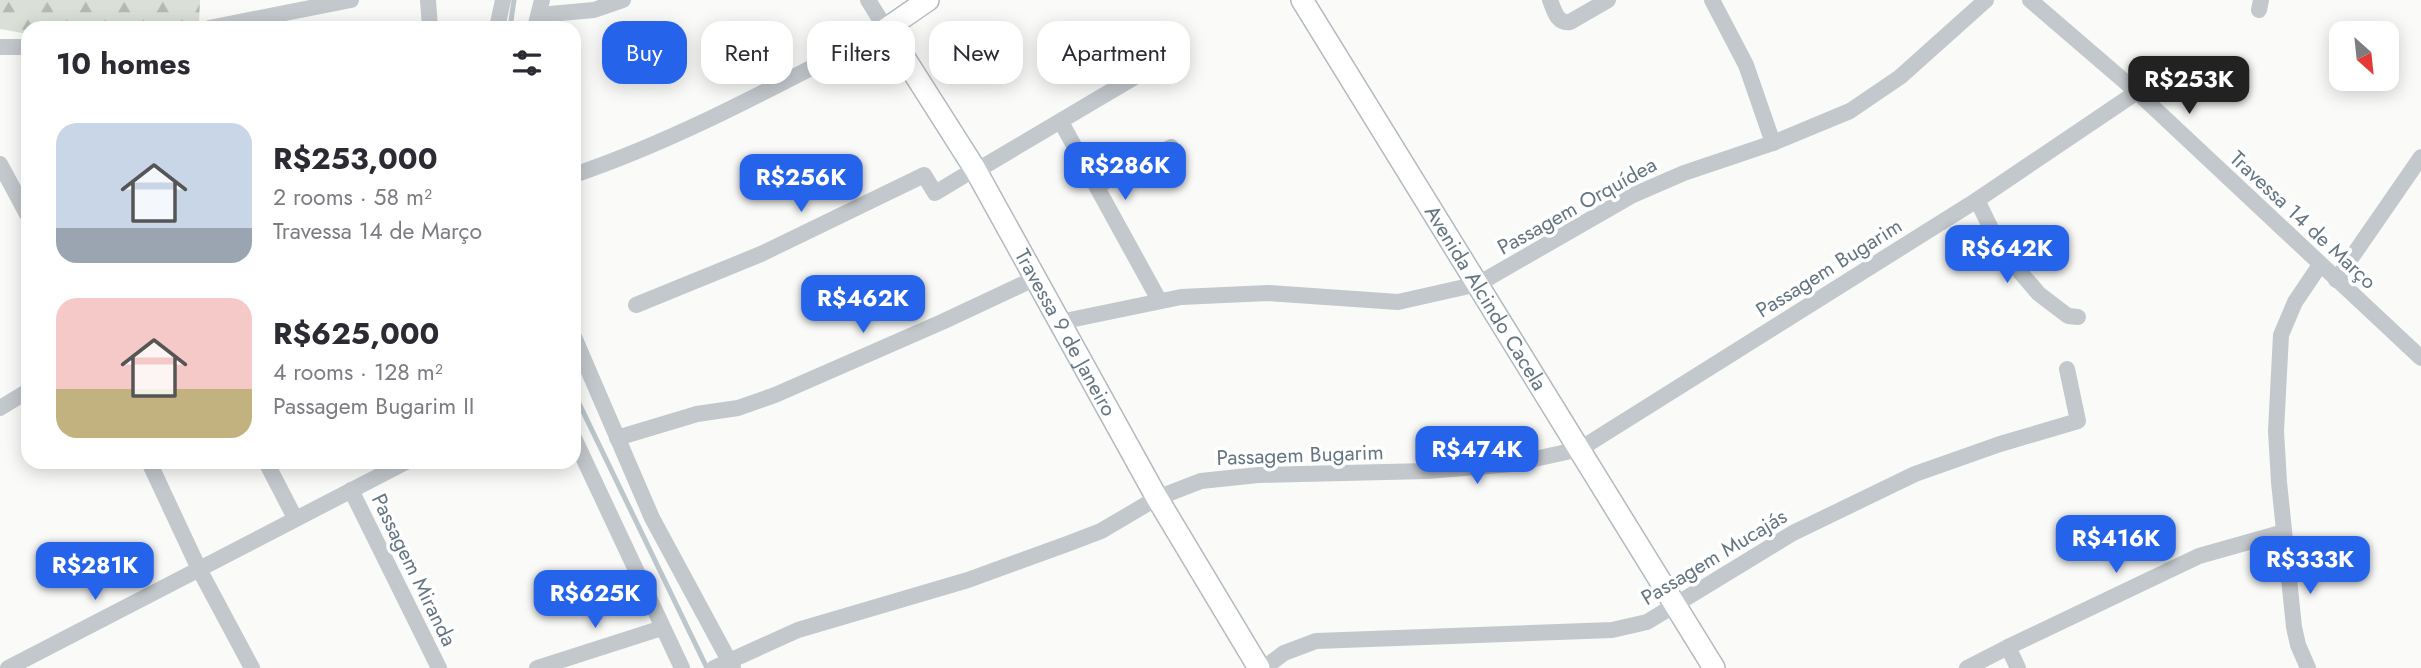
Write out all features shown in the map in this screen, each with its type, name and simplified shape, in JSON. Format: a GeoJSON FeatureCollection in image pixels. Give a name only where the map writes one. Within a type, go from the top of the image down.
{"type":"FeatureCollection","features":[{"type":"Feature","properties":{"kind":"street"},"geometry":{"type":"LineString","coordinates":[[244,21],[351,0]]}},
{"type":"Feature","properties":{"kind":"street"},"geometry":{"type":"LineString","coordinates":[[428,0],[430,21]]}},
{"type":"Feature","properties":{"kind":"street"},"geometry":{"type":"LineString","coordinates":[[498,21],[503,0]]}},
{"type":"Feature","properties":{"kind":"street"},"geometry":{"type":"LineString","coordinates":[[539,14],[594,10],[623,0]]}},
{"type":"Feature","properties":{"kind":"street","name":"Travessa 9 de Janeiro"},"geometry":{"type":"LineString","coordinates":[[868,0],[881,21]]}},
{"type":"Feature","properties":{"kind":"street"},"geometry":{"type":"LineString","coordinates":[[898,21],[928,0]]}},
{"type":"Feature","properties":{"kind":"street","name":"Avenida Alcindo Cacela"},"geometry":{"type":"LineString","coordinates":[[1302,0],[1714,668]]}},
{"type":"Feature","properties":{"kind":"street"},"geometry":{"type":"LineString","coordinates":[[1549,0],[1559,20],[1565,23],[1608,0]]}},
{"type":"Feature","properties":{"kind":"street"},"geometry":{"type":"LineString","coordinates":[[1713,0],[1746,65],[1773,143]]}},
{"type":"Feature","properties":{"kind":"street","name":"Passagem Orquídea"},"geometry":{"type":"LineString","coordinates":[[1060,322],[1181,297],[1268,293],[1398,302],[1478,284],[1631,196],[1684,173],[1773,143],[1850,111],[1890,84],[1986,0]]}},
{"type":"Feature","properties":{"kind":"street","name":"Travessa 14 de Março"},"geometry":{"type":"LineString","coordinates":[[2030,0],[2137,92],[2421,358]]}},
{"type":"Feature","properties":{"kind":"street"},"geometry":{"type":"LineString","coordinates":[[0,47],[21,47]]}},
{"type":"Feature","properties":{"kind":"street"},"geometry":{"type":"LineString","coordinates":[[581,172],[673,136],[807,69]]}},
{"type":"Feature","properties":{"kind":"street","name":"Travessa 9 de Janeiro"},"geometry":{"type":"LineString","coordinates":[[915,72],[976,170],[1157,498],[1262,668]]}},
{"type":"Feature","properties":{"kind":"street"},"geometry":{"type":"LineString","coordinates":[[636,305],[761,254],[924,175],[935,193],[1123,84]]}},
{"type":"Feature","properties":{"kind":"street","name":"Passagem Bugarim"},"geometry":{"type":"LineString","coordinates":[[723,666],[798,630],[968,580],[1032,558],[1101,531],[1157,498],[1201,481],[1258,475],[1428,471],[1513,464],[1580,449],[1977,200],[2137,92]]}},
{"type":"Feature","properties":{"kind":"street"},"geometry":{"type":"LineString","coordinates":[[1060,122],[1159,300]]}},
{"type":"Feature","properties":{"kind":"street"},"geometry":{"type":"LineString","coordinates":[[1097,186],[1171,147]]}},
{"type":"Feature","properties":{"kind":"street"},"geometry":{"type":"LineString","coordinates":[[2336,280],[2421,158]]}},
{"type":"Feature","properties":{"kind":"street"},"geometry":{"type":"LineString","coordinates":[[0,164],[21,203]]}},
{"type":"Feature","properties":{"kind":"street"},"geometry":{"type":"LineString","coordinates":[[1977,200],[2002,251],[2039,294],[2068,316],[2078,317]]}},
{"type":"Feature","properties":{"kind":"street"},"geometry":{"type":"LineString","coordinates":[[2308,668],[2294,627],[2276,430],[2281,335],[2295,302],[2320,265]]}},
{"type":"Feature","properties":{"kind":"street"},"geometry":{"type":"LineString","coordinates":[[617,438],[696,414],[738,408],[775,395],[1036,278]]}},
{"type":"Feature","properties":{"kind":"street"},"geometry":{"type":"LineString","coordinates":[[581,353],[652,517],[723,666]]}},
{"type":"Feature","properties":{"kind":"street","name":"Passagem Mucajás"},"geometry":{"type":"LineString","coordinates":[[1262,668],[1284,653],[1316,641],[1612,631],[1647,622],[1793,533],[1915,474],[2000,444],[2078,421],[2067,369]]}},
{"type":"Feature","properties":{"kind":"street"},"geometry":{"type":"LineString","coordinates":[[0,408],[21,395]]}},
{"type":"Feature","properties":{"kind":"street"},"geometry":{"type":"LineString","coordinates":[[581,453],[682,668]]}},
{"type":"Feature","properties":{"kind":"street"},"geometry":{"type":"LineString","coordinates":[[152,469],[199,569],[252,668]]}},
{"type":"Feature","properties":{"kind":"street"},"geometry":{"type":"LineString","coordinates":[[269,469],[295,518]]}},
{"type":"Feature","properties":{"kind":"street"},"geometry":{"type":"LineString","coordinates":[[8,668],[392,469]]}},
{"type":"Feature","properties":{"kind":"street","name":"Passagem Miranda"},"geometry":{"type":"LineString","coordinates":[[351,490],[439,668]]}},
{"type":"Feature","properties":{"kind":"street"},"geometry":{"type":"LineString","coordinates":[[1967,668],[2199,556],[2284,532]]}},
{"type":"Feature","properties":{"kind":"street"},"geometry":{"type":"LineString","coordinates":[[537,668],[662,628]]}},
{"type":"Feature","properties":{"kind":"street"},"geometry":{"type":"LineString","coordinates":[[2008,646],[2018,668]]}},
{"type":"Feature","properties":{"kind":"green space"},"geometry":{"type":"Polygon","coordinates":[[[0,0],[200,0],[199,21],[21,21],[21,33],[0,29],[0,0]]]}},
{"type":"Feature","properties":{"kind":"waterway"},"geometry":{"type":"LineString","coordinates":[[511,21],[514,0]]}},
{"type":"Feature","properties":{"kind":"waterway"},"geometry":{"type":"LineString","coordinates":[[581,407],[707,668]]}}]}
